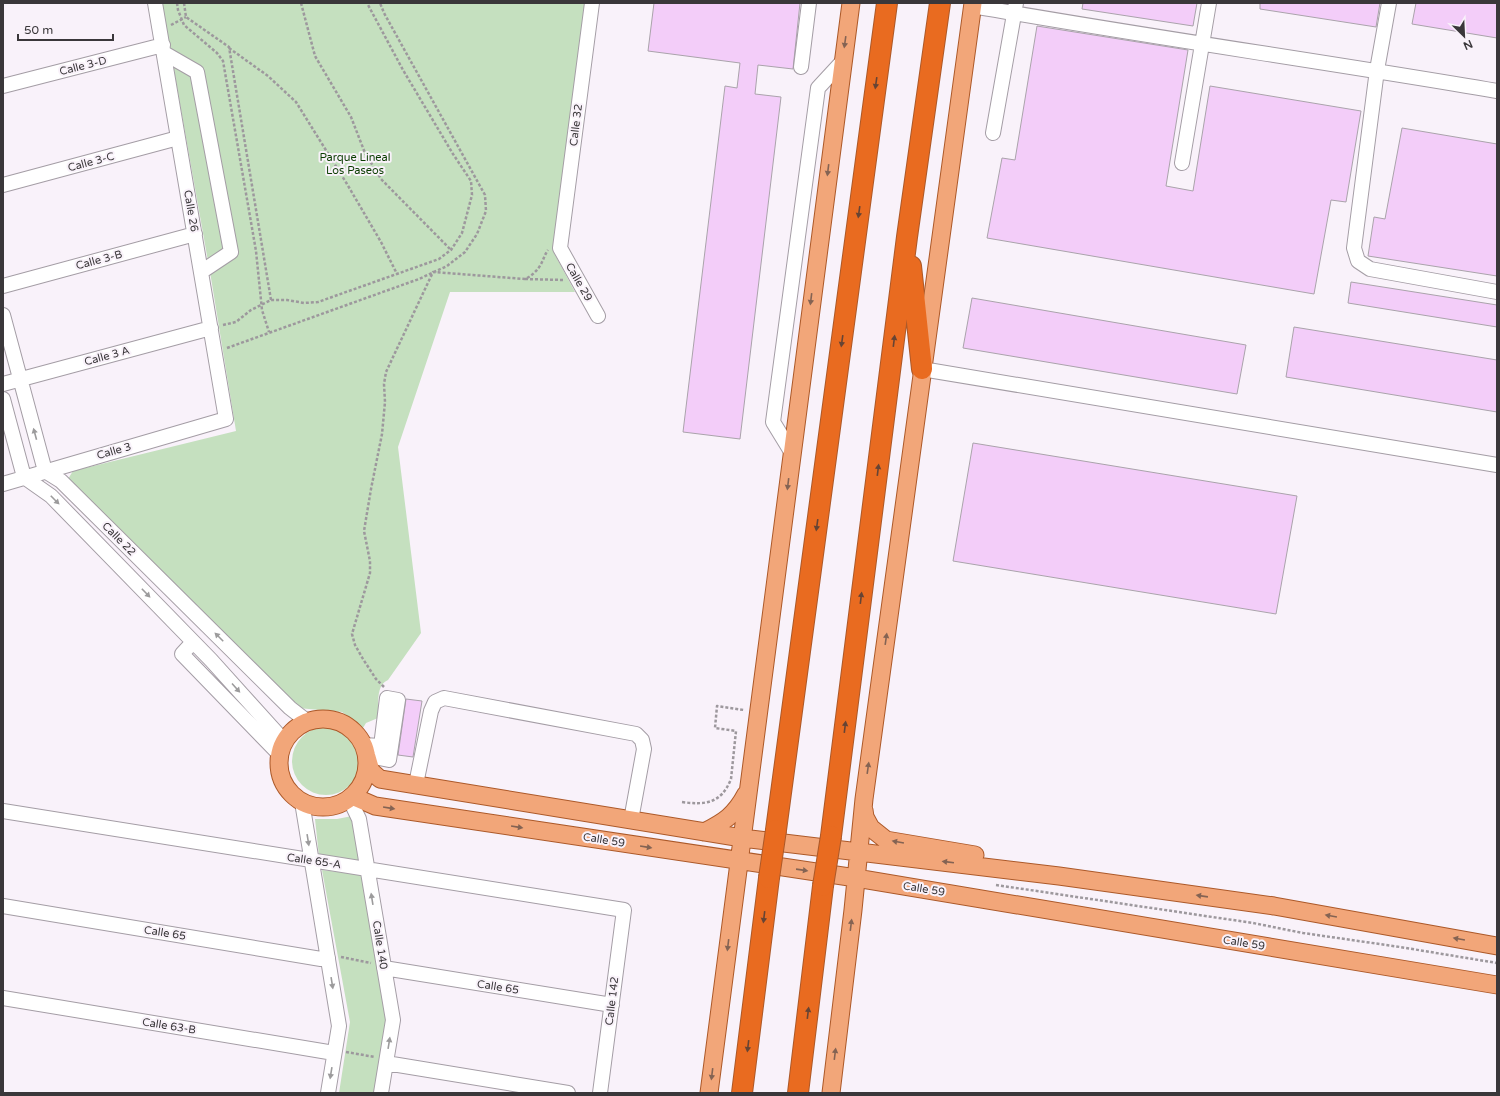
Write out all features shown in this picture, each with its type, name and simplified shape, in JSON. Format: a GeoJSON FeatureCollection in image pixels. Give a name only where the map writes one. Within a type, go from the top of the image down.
{"type":"FeatureCollection","features":[{"type":"Feature","properties":{"kind":"highway"},"geometry":{"type":"LineString","coordinates":[[882,3],[883,32]]}},
{"type":"Feature","properties":{"kind":"highway"},"geometry":{"type":"LineString","coordinates":[[742,1093],[769,878],[887,3]]}},
{"type":"Feature","properties":{"kind":"highway"},"geometry":{"type":"LineString","coordinates":[[798,1093],[823,886],[831,836],[907,238],[940,3]]}},
{"type":"Feature","properties":{"kind":"highway"},"geometry":{"type":"LineString","coordinates":[[907,238],[922,369]]}},
{"type":"Feature","properties":{"kind":"main road"},"geometry":{"type":"LineString","coordinates":[[709,1093],[842,62],[851,3]]}},
{"type":"Feature","properties":{"kind":"main road"},"geometry":{"type":"LineString","coordinates":[[831,1093],[864,799],[973,4]]}},
{"type":"Feature","properties":{"kind":"main road"},"geometry":{"type":"LineString","coordinates":[[365,751],[366,772],[361,785],[351,797],[338,804],[326,807],[314,806],[302,802],[291,793],[283,782],[279,769],[282,748],[295,730],[308,722],[321,719],[334,720],[346,726],[356,734],[365,751],[371,771],[380,778],[742,838],[1059,876],[1274,906],[1497,946]]}},
{"type":"Feature","properties":{"kind":"main road"},"geometry":{"type":"LineString","coordinates":[[704,832],[726,820],[734,813],[740,806],[749,788]]}},
{"type":"Feature","properties":{"kind":"main road","name":"Calle 59"},"geometry":{"type":"LineString","coordinates":[[351,797],[375,806],[856,878],[1497,985]]}},
{"type":"Feature","properties":{"kind":"main road"},"geometry":{"type":"LineString","coordinates":[[864,799],[865,817],[871,828],[886,840],[982,856],[1059,876]]}},
{"type":"Feature","properties":{"kind":"street","name":"Calle 26"},"geometry":{"type":"LineString","coordinates":[[155,3],[226,419]]}},
{"type":"Feature","properties":{"kind":"street","name":"Calle 32"},"geometry":{"type":"LineString","coordinates":[[560,245],[592,3]]}},
{"type":"Feature","properties":{"kind":"street"},"geometry":{"type":"LineString","coordinates":[[801,67],[809,3]]}},
{"type":"Feature","properties":{"kind":"street"},"geometry":{"type":"LineString","coordinates":[[1182,162],[1209,3]]}},
{"type":"Feature","properties":{"kind":"street"},"geometry":{"type":"LineString","coordinates":[[1389,3],[1377,70],[1354,248],[1358,261],[1370,269],[1497,292]]}},
{"type":"Feature","properties":{"kind":"street"},"geometry":{"type":"LineString","coordinates":[[973,4],[1015,8],[1203,45],[1377,70],[1497,90]]}},
{"type":"Feature","properties":{"kind":"street"},"geometry":{"type":"LineString","coordinates":[[992,133],[1015,8]]}},
{"type":"Feature","properties":{"kind":"street","name":"Calle 3-D"},"geometry":{"type":"LineString","coordinates":[[3,86],[163,49]]}},
{"type":"Feature","properties":{"kind":"street"},"geometry":{"type":"LineString","coordinates":[[163,49],[197,72],[231,252],[201,272]]}},
{"type":"Feature","properties":{"kind":"street","name":"Calle 3-C"},"geometry":{"type":"LineString","coordinates":[[3,185],[178,138]]}},
{"type":"Feature","properties":{"kind":"street","name":"Calle 3-B"},"geometry":{"type":"LineString","coordinates":[[3,286],[194,234]]}},
{"type":"Feature","properties":{"kind":"street","name":"Calle 29"},"geometry":{"type":"LineString","coordinates":[[560,245],[598,316]]}},
{"type":"Feature","properties":{"kind":"street"},"geometry":{"type":"LineString","coordinates":[[3,315],[45,471]]}},
{"type":"Feature","properties":{"kind":"street","name":"Calle 3 A"},"geometry":{"type":"LineString","coordinates":[[3,384],[211,329]]}},
{"type":"Feature","properties":{"kind":"street"},"geometry":{"type":"LineString","coordinates":[[922,369],[1497,465]]}},
{"type":"Feature","properties":{"kind":"street"},"geometry":{"type":"LineString","coordinates":[[3,399],[24,477]]}},
{"type":"Feature","properties":{"kind":"street","name":"Calle 3"},"geometry":{"type":"LineString","coordinates":[[3,484],[226,419]]}},
{"type":"Feature","properties":{"kind":"street","name":"Calle 22"},"geometry":{"type":"LineString","coordinates":[[45,471],[61,480],[290,708],[308,722]]}},
{"type":"Feature","properties":{"kind":"street","name":"Calle 22"},"geometry":{"type":"LineString","coordinates":[[24,477],[51,496],[193,642],[282,748]]}},
{"type":"Feature","properties":{"kind":"street"},"geometry":{"type":"LineString","coordinates":[[365,751],[380,746],[379,758],[389,760],[398,700],[388,698]]}},
{"type":"Feature","properties":{"kind":"street"},"geometry":{"type":"LineString","coordinates":[[416,784],[431,711],[435,702],[444,698],[636,734],[642,740],[644,749],[631,820]]}},
{"type":"Feature","properties":{"kind":"street","name":"Calle 140"},"geometry":{"type":"LineString","coordinates":[[351,797],[359,819],[380,966],[393,1020],[383,1060],[381,1093]]}},
{"type":"Feature","properties":{"kind":"street"},"geometry":{"type":"LineString","coordinates":[[302,802],[311,861],[332,957],[339,1026],[339,1052],[328,1093]]}},
{"type":"Feature","properties":{"kind":"street","name":"Calle 65-A"},"geometry":{"type":"LineString","coordinates":[[3,812],[624,910]]}},
{"type":"Feature","properties":{"kind":"street","name":"Calle 65"},"geometry":{"type":"LineString","coordinates":[[3,906],[321,959],[332,957]]}},
{"type":"Feature","properties":{"kind":"street","name":"Calle 142"},"geometry":{"type":"LineString","coordinates":[[600,1093],[624,910]]}},
{"type":"Feature","properties":{"kind":"street","name":"Calle 65"},"geometry":{"type":"LineString","coordinates":[[380,966],[612,1006]]}},
{"type":"Feature","properties":{"kind":"street","name":"Calle 63-B"},"geometry":{"type":"LineString","coordinates":[[3,998],[339,1052]]}},
{"type":"Feature","properties":{"kind":"street"},"geometry":{"type":"LineString","coordinates":[[383,1060],[568,1093]]}},
{"type":"Feature","properties":{"kind":"path"},"geometry":{"type":"LineString","coordinates":[[177,3],[184,25],[217,53],[223,61],[256,250],[262,305],[269,332]]}},
{"type":"Feature","properties":{"kind":"path"},"geometry":{"type":"LineString","coordinates":[[184,3],[186,17],[268,76],[296,102],[347,184],[381,242],[397,274]]}},
{"type":"Feature","properties":{"kind":"path"},"geometry":{"type":"LineString","coordinates":[[301,3],[314,56],[351,117],[365,153],[381,179],[451,250]]}},
{"type":"Feature","properties":{"kind":"path"},"geometry":{"type":"LineString","coordinates":[[211,329],[236,322],[251,310],[271,300],[287,300],[304,303],[318,302],[439,259],[451,250],[462,233],[472,194],[471,182],[403,70],[367,3]]}},
{"type":"Feature","properties":{"kind":"path"},"geometry":{"type":"LineString","coordinates":[[215,352],[419,279],[446,266],[465,252],[477,234],[486,211],[485,195],[384,14],[380,3]]}},
{"type":"Feature","properties":{"kind":"path"},"geometry":{"type":"LineString","coordinates":[[229,47],[271,300]]}},
{"type":"Feature","properties":{"kind":"path"},"geometry":{"type":"LineString","coordinates":[[525,279],[531,276],[541,264],[545,253],[552,246],[560,245]]}},
{"type":"Feature","properties":{"kind":"path"},"geometry":{"type":"LineString","coordinates":[[433,272],[525,279],[578,280]]}},
{"type":"Feature","properties":{"kind":"path"},"geometry":{"type":"LineString","coordinates":[[388,698],[386,689],[376,679],[355,645],[352,634],[370,573],[370,561],[364,531],[382,434],[386,402],[384,384],[386,372],[433,272]]}},
{"type":"Feature","properties":{"kind":"path"},"geometry":{"type":"LineString","coordinates":[[741,731],[715,728],[717,706],[744,710]]}},
{"type":"Feature","properties":{"kind":"path"},"geometry":{"type":"LineString","coordinates":[[682,802],[698,804],[712,802],[725,791],[731,779],[736,731]]}},
{"type":"Feature","properties":{"kind":"path"},"geometry":{"type":"LineString","coordinates":[[990,884],[1246,922],[1303,933],[1497,963]]}},
{"type":"Feature","properties":{"kind":"path"},"geometry":{"type":"LineString","coordinates":[[332,957],[380,966]]}},
{"type":"Feature","properties":{"kind":"path"},"geometry":{"type":"LineString","coordinates":[[339,1052],[383,1060]]}},
{"type":"Feature","properties":{"kind":"green space","name":"Parque Lineal Los Paseos"},"geometry":{"type":"Polygon","coordinates":[[[162,3],[592,3],[578,108],[554,253],[575,292],[450,292],[398,447],[421,633],[388,680],[381,686],[378,696],[378,718],[366,723],[363,728],[342,712],[298,708],[68,479],[73,471],[236,431],[211,278],[162,3]]]}},
{"type":"Feature","properties":{"kind":"green space"},"geometry":{"type":"Polygon","coordinates":[[[319,727],[333,727],[345,732],[355,742],[360,754],[360,768],[355,780],[345,790],[333,795],[319,795],[307,790],[297,780],[292,768],[292,754],[297,742],[307,732],[319,727]]]}},
{"type":"Feature","properties":{"kind":"green space"},"geometry":{"type":"Polygon","coordinates":[[[352,816],[360,864],[319,856],[315,819],[337,819],[352,816]]]}},
{"type":"Feature","properties":{"kind":"green space"},"geometry":{"type":"Polygon","coordinates":[[[322,870],[363,875],[388,1021],[376,1093],[339,1093],[350,1022],[322,870]]]}},
{"type":"Feature","properties":{"kind":"building"},"geometry":{"type":"Polygon","coordinates":[[[654,3],[800,3],[793,69],[758,65],[755,94],[781,97],[740,439],[683,432],[725,86],[737,88],[740,63],[648,51],[654,3]]]}},
{"type":"Feature","properties":{"kind":"building"},"geometry":{"type":"Polygon","coordinates":[[[1083,3],[1197,3],[1193,26],[1082,9],[1083,3]]]}},
{"type":"Feature","properties":{"kind":"building"},"geometry":{"type":"Polygon","coordinates":[[[1260,3],[1380,3],[1376,27],[1260,9],[1260,3]]]}},
{"type":"Feature","properties":{"kind":"building"},"geometry":{"type":"Polygon","coordinates":[[[1416,3],[1497,3],[1497,38],[1412,24],[1416,3]]]}},
{"type":"Feature","properties":{"kind":"building"},"geometry":{"type":"Polygon","coordinates":[[[1037,26],[1188,50],[1166,186],[1193,191],[1210,86],[1361,111],[1346,202],[1331,200],[1314,294],[987,238],[1002,158],[1015,160],[1037,26]]]}},
{"type":"Feature","properties":{"kind":"building"},"geometry":{"type":"Polygon","coordinates":[[[1402,128],[1497,144],[1497,276],[1368,256],[1374,217],[1385,219],[1402,128]]]}},
{"type":"Feature","properties":{"kind":"building"},"geometry":{"type":"Polygon","coordinates":[[[1351,282],[1497,305],[1497,327],[1348,303],[1351,282]]]}},
{"type":"Feature","properties":{"kind":"building"},"geometry":{"type":"Polygon","coordinates":[[[972,298],[1246,345],[1237,394],[963,348],[972,298]]]}},
{"type":"Feature","properties":{"kind":"building"},"geometry":{"type":"Polygon","coordinates":[[[1294,327],[1497,360],[1497,412],[1286,377],[1294,327]]]}},
{"type":"Feature","properties":{"kind":"building"},"geometry":{"type":"Polygon","coordinates":[[[973,443],[1297,496],[1276,614],[953,561],[973,443]]]}},
{"type":"Feature","properties":{"kind":"building"},"geometry":{"type":"Polygon","coordinates":[[[406,699],[422,701],[413,757],[398,755],[406,699]]]}}]}
